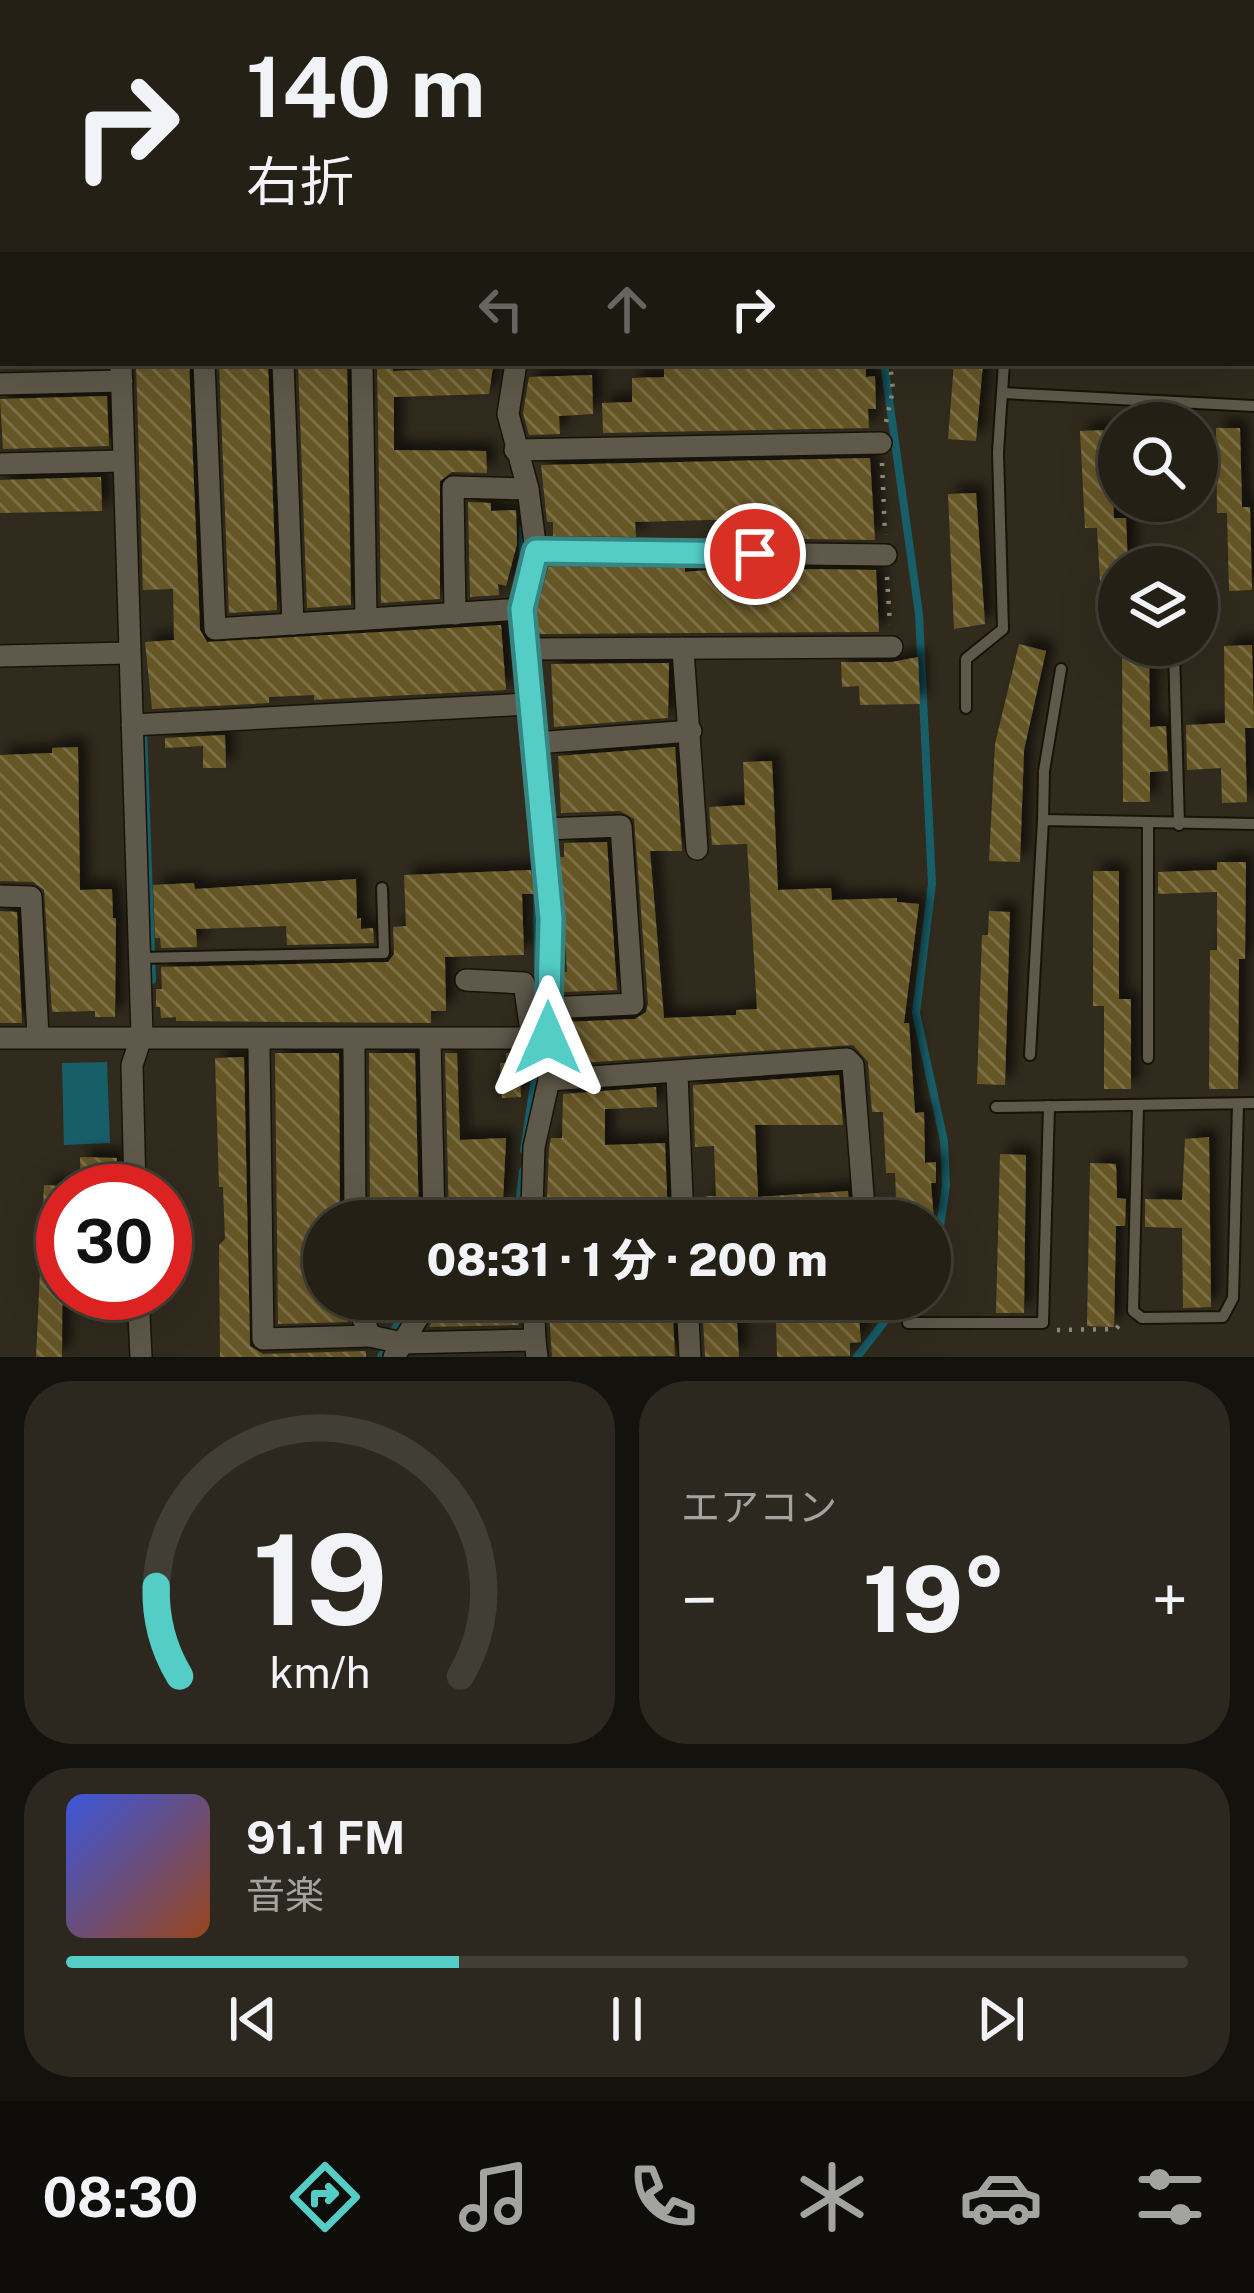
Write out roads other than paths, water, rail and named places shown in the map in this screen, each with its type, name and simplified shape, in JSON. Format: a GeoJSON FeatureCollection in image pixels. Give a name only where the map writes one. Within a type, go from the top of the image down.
{"type":"FeatureCollection","features":[{"type":"Feature","properties":{"kind":"street"},"geometry":{"type":"LineString","coordinates":[[204,366],[214,629],[522,609]]}},
{"type":"Feature","properties":{"kind":"street"},"geometry":{"type":"LineString","coordinates":[[284,366],[292,624]]}},
{"type":"Feature","properties":{"kind":"street"},"geometry":{"type":"LineString","coordinates":[[362,366],[366,619]]}},
{"type":"Feature","properties":{"kind":"street"},"geometry":{"type":"LineString","coordinates":[[516,366],[508,414],[528,489],[536,551],[522,609],[551,919],[547,1008],[540,1038]]}},
{"type":"Feature","properties":{"kind":"street"},"geometry":{"type":"LineString","coordinates":[[0,384],[121,372],[142,1035],[132,1064],[134,1164]]}},
{"type":"Feature","properties":{"kind":"street"},"geometry":{"type":"LineString","coordinates":[[515,450],[881,443]]}},
{"type":"Feature","properties":{"kind":"street"},"geometry":{"type":"LineString","coordinates":[[0,464],[123,461]]}},
{"type":"Feature","properties":{"kind":"street"},"geometry":{"type":"LineString","coordinates":[[455,614],[453,487],[528,489]]}},
{"type":"Feature","properties":{"kind":"street"},"geometry":{"type":"LineString","coordinates":[[536,551],[886,555]]}},
{"type":"Feature","properties":{"kind":"street"},"geometry":{"type":"LineString","coordinates":[[526,649],[892,647]]}},
{"type":"Feature","properties":{"kind":"street"},"geometry":{"type":"LineString","coordinates":[[683,650],[697,848]]}},
{"type":"Feature","properties":{"kind":"street"},"geometry":{"type":"LineString","coordinates":[[0,656],[128,653]]}},
{"type":"Feature","properties":{"kind":"street"},"geometry":{"type":"LineString","coordinates":[[132,725],[528,704]]}},
{"type":"Feature","properties":{"kind":"street"},"geometry":{"type":"LineString","coordinates":[[536,743],[691,731]]}},
{"type":"Feature","properties":{"kind":"street"},"geometry":{"type":"LineString","coordinates":[[545,829],[621,826],[633,1004],[547,1008]]}},
{"type":"Feature","properties":{"kind":"street"},"geometry":{"type":"LineString","coordinates":[[0,896],[32,897],[38,1037]]}},
{"type":"Feature","properties":{"kind":"street"},"geometry":{"type":"LineString","coordinates":[[466,980],[524,983],[549,1080],[533,1147],[532,1200]]}},
{"type":"Feature","properties":{"kind":"street"},"geometry":{"type":"LineString","coordinates":[[0,1038],[540,1038]]}},
{"type":"Feature","properties":{"kind":"street"},"geometry":{"type":"LineString","coordinates":[[430,1039],[434,1200]]}},
{"type":"Feature","properties":{"kind":"street"},"geometry":{"type":"LineString","coordinates":[[354,1045],[355,1200]]}},
{"type":"Feature","properties":{"kind":"street"},"geometry":{"type":"LineString","coordinates":[[259,1048],[263,1339],[370,1336],[398,1350],[536,1348]]}},
{"type":"Feature","properties":{"kind":"street"},"geometry":{"type":"LineString","coordinates":[[549,1080],[847,1059],[854,1065],[864,1200]]}},
{"type":"Feature","properties":{"kind":"street"},"geometry":{"type":"LineString","coordinates":[[677,1074],[682,1200]]}},
{"type":"Feature","properties":{"kind":"street"},"geometry":{"type":"LineString","coordinates":[[140,1320],[141,1357]]}},
{"type":"Feature","properties":{"kind":"street"},"geometry":{"type":"LineString","coordinates":[[364,1320],[370,1336]]}},
{"type":"Feature","properties":{"kind":"street"},"geometry":{"type":"LineString","coordinates":[[398,1350],[416,1320]]}},
{"type":"Feature","properties":{"kind":"street"},"geometry":{"type":"LineString","coordinates":[[688,1320],[690,1357]]}},
{"type":"Feature","properties":{"kind":"lane"},"geometry":{"type":"LineString","coordinates":[[966,708],[966,659],[1003,629],[998,452],[1004,366]]}},
{"type":"Feature","properties":{"kind":"lane"},"geometry":{"type":"LineString","coordinates":[[1002,393],[1254,406]]}},
{"type":"Feature","properties":{"kind":"lane"},"geometry":{"type":"LineString","coordinates":[[1174,666],[1179,825]]}},
{"type":"Feature","properties":{"kind":"lane"},"geometry":{"type":"LineString","coordinates":[[1030,1055],[1044,771],[1061,669]]}},
{"type":"Feature","properties":{"kind":"lane"},"geometry":{"type":"LineString","coordinates":[[1043,820],[1254,824]]}},
{"type":"Feature","properties":{"kind":"lane"},"geometry":{"type":"LineString","coordinates":[[1148,823],[1148,1058]]}},
{"type":"Feature","properties":{"kind":"lane"},"geometry":{"type":"LineString","coordinates":[[139,958],[384,953],[382,888]]}},
{"type":"Feature","properties":{"kind":"lane"},"geometry":{"type":"LineString","coordinates":[[996,1107],[1254,1103]]}},
{"type":"Feature","properties":{"kind":"lane"},"geometry":{"type":"LineString","coordinates":[[1138,1105],[1133,1310],[1142,1318],[1223,1317],[1233,1298],[1238,1104]]}},
{"type":"Feature","properties":{"kind":"lane"},"geometry":{"type":"LineString","coordinates":[[908,1324],[1043,1323],[1049,1106]]}},
{"type":"Feature","properties":{"kind":"water"},"geometry":{"type":"Polygon","coordinates":[[[107,1062],[110,1143],[64,1145],[62,1063],[107,1062]]]}},
{"type":"Feature","properties":{"kind":"waterway"},"geometry":{"type":"LineString","coordinates":[[884,366],[919,614],[932,884],[916,1013],[944,1141],[944,1200]]}},
{"type":"Feature","properties":{"kind":"waterway"},"geometry":{"type":"LineString","coordinates":[[523,528],[523,567]]}},
{"type":"Feature","properties":{"kind":"waterway"},"geometry":{"type":"LineString","coordinates":[[143,730],[152,980]]}},
{"type":"Feature","properties":{"kind":"waterway"},"geometry":{"type":"LineString","coordinates":[[523,731],[534,853]]}},
{"type":"Feature","properties":{"kind":"waterway"},"geometry":{"type":"LineString","coordinates":[[537,880],[538,979]]}},
{"type":"Feature","properties":{"kind":"waterway"},"geometry":{"type":"LineString","coordinates":[[524,1150],[539,1052]]}},
{"type":"Feature","properties":{"kind":"waterway"},"geometry":{"type":"LineString","coordinates":[[520,1200],[523,1171]]}},
{"type":"Feature","properties":{"kind":"waterway"},"geometry":{"type":"LineString","coordinates":[[381,1357],[400,1320]]}},
{"type":"Feature","properties":{"kind":"waterway"},"geometry":{"type":"LineString","coordinates":[[857,1357],[886,1320]]}}]}
